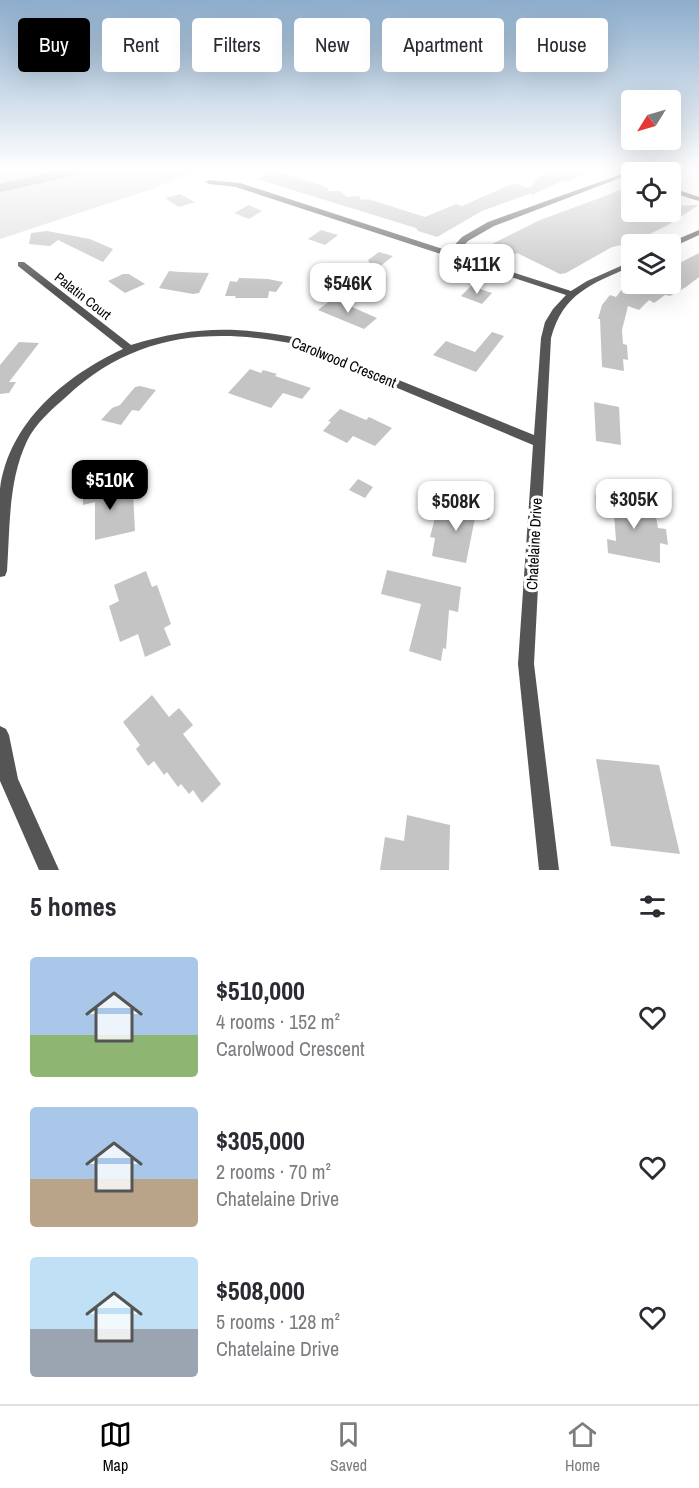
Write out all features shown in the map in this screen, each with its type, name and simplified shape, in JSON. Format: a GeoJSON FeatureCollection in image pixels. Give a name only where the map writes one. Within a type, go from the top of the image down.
{"type":"FeatureCollection","features":[{"type":"Feature","properties":{"kind":"street"},"geometry":{"type":"LineString","coordinates":[[317,211],[572,294]]}},
{"type":"Feature","properties":{"kind":"street"},"geometry":{"type":"LineString","coordinates":[[452,254],[465,239],[491,224],[529,211]]}},
{"type":"Feature","properties":{"kind":"street"},"geometry":{"type":"LineString","coordinates":[[681,240],[699,232]]}},
{"type":"Feature","properties":{"kind":"street","name":"Palatin Court"},"geometry":{"type":"LineString","coordinates":[[21,264],[128,348]]}},
{"type":"Feature","properties":{"kind":"street","name":"Chatelaine Drive"},"geometry":{"type":"LineString","coordinates":[[549,870],[526,664],[538,442],[549,320],[560,304],[572,294],[590,282],[621,268]]}},
{"type":"Feature","properties":{"kind":"street","name":"Carolwood Crescent"},"geometry":{"type":"LineString","coordinates":[[0,571],[5,509],[13,459],[32,423],[65,388],[101,363],[128,348],[168,337],[204,331],[271,335],[293,340],[538,442]]}},
{"type":"Feature","properties":{"kind":"street"},"geometry":{"type":"LineString","coordinates":[[0,735],[9,780],[49,870]]}},
{"type":"Feature","properties":{"kind":"shaded area"},"geometry":{"type":"Polygon","coordinates":[[[0,211],[86,211],[0,239],[0,211]]]}},
{"type":"Feature","properties":{"kind":"building"},"geometry":{"type":"Polygon","coordinates":[[[238,211],[262,211],[249,219],[234,213],[238,211]]]}},
{"type":"Feature","properties":{"kind":"building"},"geometry":{"type":"Polygon","coordinates":[[[360,211],[405,211],[425,217],[440,211],[483,211],[437,237],[360,211]]]}},
{"type":"Feature","properties":{"kind":"building"},"geometry":{"type":"Polygon","coordinates":[[[566,211],[621,211],[621,222],[673,222],[650,234],[621,234],[621,245],[612,247],[566,273],[560,274],[517,253],[506,260],[482,249],[540,220],[566,211]]]}},
{"type":"Feature","properties":{"kind":"building"},"geometry":{"type":"Polygon","coordinates":[[[681,211],[690,211],[681,217],[681,211]]]}},
{"type":"Feature","properties":{"kind":"building"},"geometry":{"type":"Polygon","coordinates":[[[321,230],[338,235],[325,245],[308,239],[321,230]]]}},
{"type":"Feature","properties":{"kind":"building"},"geometry":{"type":"Polygon","coordinates":[[[47,231],[90,239],[113,249],[103,262],[58,240],[50,246],[29,244],[31,233],[47,231]]]}},
{"type":"Feature","properties":{"kind":"building"},"geometry":{"type":"Polygon","coordinates":[[[379,252],[393,256],[377,269],[372,267],[368,260],[379,252]]]}},
{"type":"Feature","properties":{"kind":"building"},"geometry":{"type":"Polygon","coordinates":[[[699,253],[699,277],[681,290],[681,262],[699,253]]]}},
{"type":"Feature","properties":{"kind":"building"},"geometry":{"type":"Polygon","coordinates":[[[169,271],[209,273],[199,293],[193,294],[159,288],[169,271]]]}},
{"type":"Feature","properties":{"kind":"building"},"geometry":{"type":"Polygon","coordinates":[[[123,274],[129,274],[145,284],[125,293],[108,281],[123,274]]]}},
{"type":"Feature","properties":{"kind":"building"},"geometry":{"type":"Polygon","coordinates":[[[239,278],[283,282],[276,292],[269,291],[268,298],[225,296],[230,281],[237,282],[239,278]]]}},
{"type":"Feature","properties":{"kind":"building"},"geometry":{"type":"Polygon","coordinates":[[[471,286],[492,293],[482,304],[461,296],[471,286]]]}},
{"type":"Feature","properties":{"kind":"building"},"geometry":{"type":"Polygon","coordinates":[[[621,290],[621,294],[674,294],[665,295],[654,303],[649,300],[639,310],[628,306],[622,330],[623,344],[627,345],[628,360],[623,359],[624,371],[602,367],[600,319],[598,319],[602,305],[610,295],[616,297],[621,290]]]}},
{"type":"Feature","properties":{"kind":"building"},"geometry":{"type":"Polygon","coordinates":[[[331,300],[377,318],[364,329],[318,310],[331,300]]]}},
{"type":"Feature","properties":{"kind":"building"},"geometry":{"type":"Polygon","coordinates":[[[492,332],[504,336],[476,372],[433,355],[446,341],[475,352],[492,332]]]}},
{"type":"Feature","properties":{"kind":"building"},"geometry":{"type":"Polygon","coordinates":[[[19,342],[39,343],[9,382],[16,382],[9,393],[0,394],[0,365],[19,342]]]}},
{"type":"Feature","properties":{"kind":"building"},"geometry":{"type":"Polygon","coordinates":[[[250,369],[261,373],[263,370],[277,374],[275,376],[311,388],[302,399],[283,393],[271,408],[228,393],[250,369]]]}},
{"type":"Feature","properties":{"kind":"building"},"geometry":{"type":"Polygon","coordinates":[[[135,387],[156,390],[139,411],[132,410],[121,425],[101,420],[112,408],[120,405],[135,387]]]}},
{"type":"Feature","properties":{"kind":"building"},"geometry":{"type":"Polygon","coordinates":[[[594,402],[619,407],[621,445],[596,441],[594,402]]]}},
{"type":"Feature","properties":{"kind":"building"},"geometry":{"type":"Polygon","coordinates":[[[340,409],[366,420],[369,417],[392,428],[375,446],[353,436],[347,443],[323,431],[331,422],[328,421],[340,409]]]}},
{"type":"Feature","properties":{"kind":"building"},"geometry":{"type":"Polygon","coordinates":[[[358,479],[373,487],[365,498],[349,490],[358,479]]]}},
{"type":"Feature","properties":{"kind":"building"},"geometry":{"type":"Polygon","coordinates":[[[104,480],[104,500],[133,493],[135,531],[95,540],[95,502],[83,505],[83,485],[104,480]]]}},
{"type":"Feature","properties":{"kind":"building"},"geometry":{"type":"Polygon","coordinates":[[[595,495],[634,503],[655,512],[658,528],[666,529],[668,545],[660,543],[660,563],[608,553],[607,539],[616,541],[614,513],[596,509],[595,495]]]}},
{"type":"Feature","properties":{"kind":"building"},"geometry":{"type":"Polygon","coordinates":[[[475,505],[490,508],[489,520],[475,518],[466,563],[432,556],[435,538],[430,537],[437,510],[454,514],[455,506],[474,510],[475,505]]]}},
{"type":"Feature","properties":{"kind":"building"},"geometry":{"type":"Polygon","coordinates":[[[387,570],[461,587],[458,612],[449,610],[446,649],[443,648],[441,661],[409,651],[421,604],[381,594],[387,570]]]}},
{"type":"Feature","properties":{"kind":"building"},"geometry":{"type":"Polygon","coordinates":[[[146,571],[152,587],[157,585],[171,624],[164,628],[171,645],[145,657],[138,634],[120,642],[109,606],[119,601],[114,585],[146,571]]]}},
{"type":"Feature","properties":{"kind":"building"},"geometry":{"type":"Polygon","coordinates":[[[152,695],[169,717],[179,708],[193,725],[183,734],[221,784],[202,803],[193,790],[189,794],[181,784],[178,787],[167,772],[164,775],[154,761],[148,766],[136,749],[140,745],[123,722],[152,695]]]}},
{"type":"Feature","properties":{"kind":"building"},"geometry":{"type":"Polygon","coordinates":[[[596,759],[659,765],[680,854],[611,846],[596,759]]]}},
{"type":"Feature","properties":{"kind":"building"},"geometry":{"type":"Polygon","coordinates":[[[407,815],[450,825],[449,870],[380,870],[385,837],[404,841],[407,815]]]}}]}
